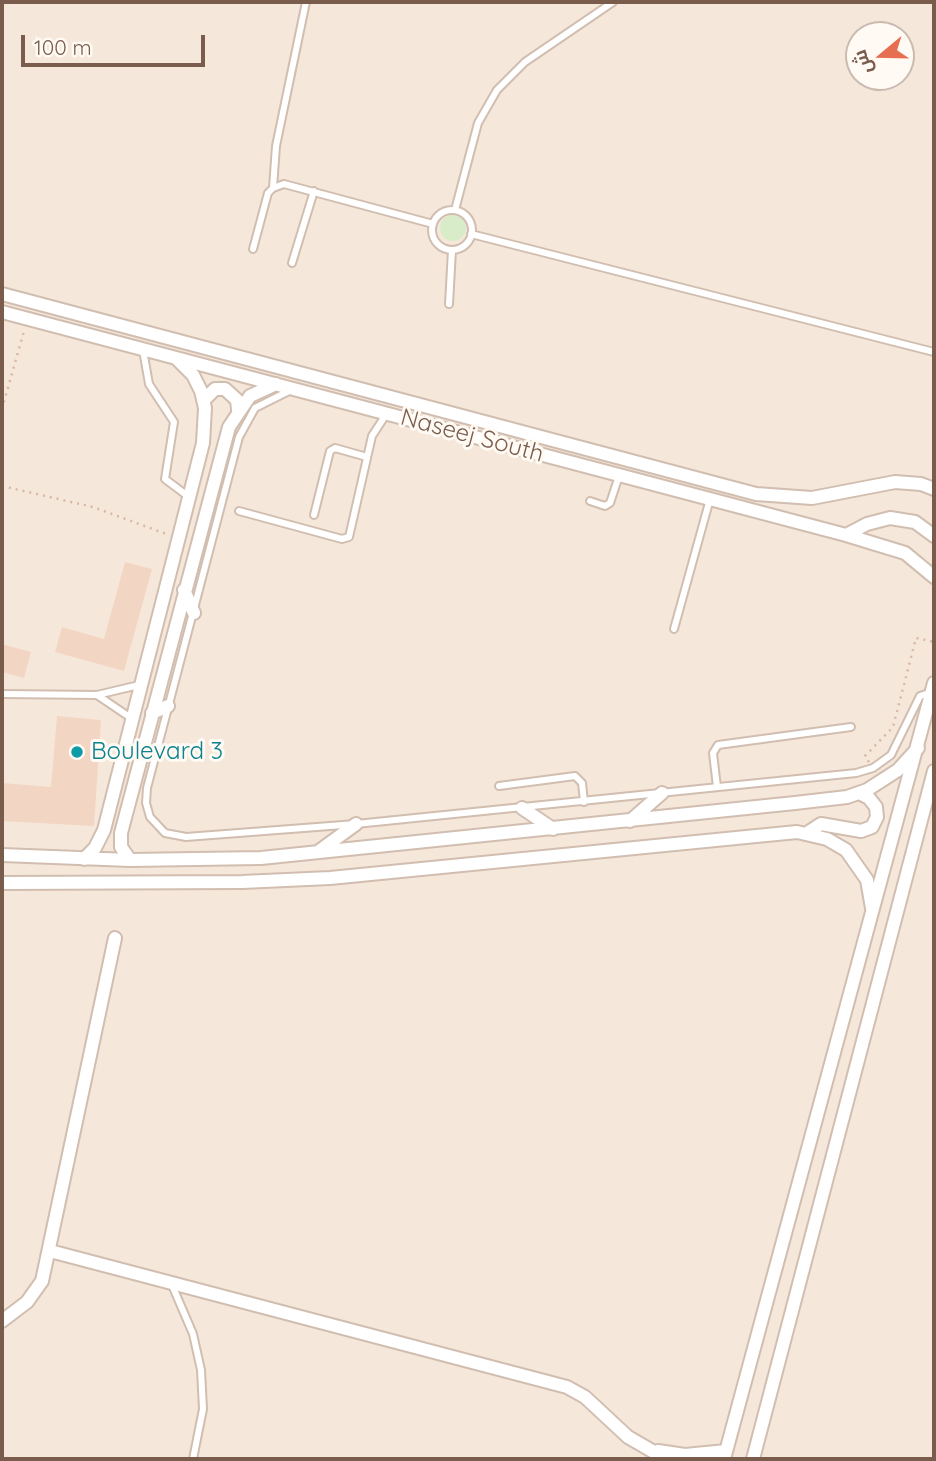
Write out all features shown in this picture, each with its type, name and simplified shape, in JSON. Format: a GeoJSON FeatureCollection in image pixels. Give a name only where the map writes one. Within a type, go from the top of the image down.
{"type":"FeatureCollection","features":[{"type":"Feature","properties":{"kind":"street"},"geometry":{"type":"LineString","coordinates":[[2,294],[755,494],[812,498],[895,482],[920,484],[934,489]]}},
{"type":"Feature","properties":{"kind":"street","name":"Naseej South"},"geometry":{"type":"LineString","coordinates":[[2,312],[846,535],[905,553],[934,578]]}},
{"type":"Feature","properties":{"kind":"street"},"geometry":{"type":"LineString","coordinates":[[84,859],[102,836],[203,443],[204,400],[193,375],[174,356]]}},
{"type":"Feature","properties":{"kind":"street"},"geometry":{"type":"LineString","coordinates":[[130,860],[123,852],[120,841],[229,427],[238,410],[256,391],[276,384]]}},
{"type":"Feature","properties":{"kind":"street"},"geometry":{"type":"LineString","coordinates":[[204,400],[210,391],[225,389],[237,400],[238,410]]}},
{"type":"Feature","properties":{"kind":"street"},"geometry":{"type":"LineString","coordinates":[[846,535],[867,524],[890,517],[915,522],[934,536]]}},
{"type":"Feature","properties":{"kind":"street"},"geometry":{"type":"LineString","coordinates":[[184,590],[194,613]]}},
{"type":"Feature","properties":{"kind":"street"},"geometry":{"type":"LineString","coordinates":[[647,1449],[685,1455],[725,1455],[933,688]]}},
{"type":"Feature","properties":{"kind":"street"},"geometry":{"type":"LineString","coordinates":[[152,713],[168,706]]}},
{"type":"Feature","properties":{"kind":"street"},"geometry":{"type":"LineString","coordinates":[[2,855],[208,860],[553,830],[859,793],[891,776],[918,748]]}},
{"type":"Feature","properties":{"kind":"street"},"geometry":{"type":"LineString","coordinates":[[753,1459],[934,771]]}},
{"type":"Feature","properties":{"kind":"street"},"geometry":{"type":"LineString","coordinates":[[630,821],[662,793]]}},
{"type":"Feature","properties":{"kind":"street"},"geometry":{"type":"LineString","coordinates":[[807,833],[821,824],[861,831],[872,827],[877,817],[876,807],[869,798],[859,793]]}},
{"type":"Feature","properties":{"kind":"street"},"geometry":{"type":"LineString","coordinates":[[522,808],[553,830]]}},
{"type":"Feature","properties":{"kind":"street"},"geometry":{"type":"LineString","coordinates":[[317,852],[356,824]]}},
{"type":"Feature","properties":{"kind":"street"},"geometry":{"type":"LineString","coordinates":[[2,883],[242,882],[330,878],[787,832],[807,833],[837,844],[854,858],[867,880],[872,908]]}},
{"type":"Feature","properties":{"kind":"street"},"geometry":{"type":"LineString","coordinates":[[102,836],[112,845],[120,841]]}},
{"type":"Feature","properties":{"kind":"street"},"geometry":{"type":"LineString","coordinates":[[2,1321],[35,1293],[42,1281],[115,938]]}},
{"type":"Feature","properties":{"kind":"street"},"geometry":{"type":"LineString","coordinates":[[840,1024],[864,1031]]}},
{"type":"Feature","properties":{"kind":"street"},"geometry":{"type":"LineString","coordinates":[[50,1251],[567,1387],[585,1397],[616,1427],[666,1459]]}},
{"type":"Feature","properties":{"kind":"lane"},"geometry":{"type":"LineString","coordinates":[[253,249],[265,200],[273,188],[276,146],[306,2]]}},
{"type":"Feature","properties":{"kind":"lane"},"geometry":{"type":"LineString","coordinates":[[455,210],[478,123],[497,90],[525,62],[613,2]]}},
{"type":"Feature","properties":{"kind":"lane"},"geometry":{"type":"LineString","coordinates":[[273,188],[284,184],[433,224]]}},
{"type":"Feature","properties":{"kind":"lane"},"geometry":{"type":"LineString","coordinates":[[292,263],[314,191]]}},
{"type":"Feature","properties":{"kind":"lane"},"geometry":{"type":"LineString","coordinates":[[455,210],[468,218],[471,234],[463,247],[452,250],[436,242],[433,224],[439,214],[455,210]]}},
{"type":"Feature","properties":{"kind":"lane"},"geometry":{"type":"LineString","coordinates":[[471,234],[934,352]]}},
{"type":"Feature","properties":{"kind":"lane"},"geometry":{"type":"LineString","coordinates":[[449,304],[452,250]]}},
{"type":"Feature","properties":{"kind":"lane"},"geometry":{"type":"LineString","coordinates":[[142,348],[149,384],[174,422],[165,479],[189,497]]}},
{"type":"Feature","properties":{"kind":"lane"},"geometry":{"type":"LineString","coordinates":[[293,389],[262,403],[242,429],[146,795],[150,817],[165,833],[186,837],[356,824],[717,788],[873,768],[896,748],[920,695],[933,688]]}},
{"type":"Feature","properties":{"kind":"lane"},"geometry":{"type":"LineString","coordinates":[[239,511],[347,539],[352,531],[375,429],[387,413]]}},
{"type":"Feature","properties":{"kind":"lane"},"geometry":{"type":"LineString","coordinates":[[314,515],[330,451],[335,448],[367,457]]}},
{"type":"Feature","properties":{"kind":"lane"},"geometry":{"type":"LineString","coordinates":[[590,501],[605,506],[610,503],[620,474]]}},
{"type":"Feature","properties":{"kind":"lane"},"geometry":{"type":"LineString","coordinates":[[674,629],[710,498]]}},
{"type":"Feature","properties":{"kind":"lane"},"geometry":{"type":"LineString","coordinates":[[2,694],[97,695],[139,685]]}},
{"type":"Feature","properties":{"kind":"lane"},"geometry":{"type":"LineString","coordinates":[[97,695],[131,718]]}},
{"type":"Feature","properties":{"kind":"lane"},"geometry":{"type":"LineString","coordinates":[[717,788],[713,753],[719,745],[851,727]]}},
{"type":"Feature","properties":{"kind":"lane"},"geometry":{"type":"LineString","coordinates":[[499,786],[575,776],[582,783],[584,802]]}},
{"type":"Feature","properties":{"kind":"lane"},"geometry":{"type":"LineString","coordinates":[[172,1283],[193,1334],[201,1370],[203,1409],[192,1459]]}},
{"type":"Feature","properties":{"kind":"path"},"geometry":{"type":"LineString","coordinates":[[2,409],[27,319]]}},
{"type":"Feature","properties":{"kind":"path"},"geometry":{"type":"LineString","coordinates":[[2,486],[93,507],[178,538]]}},
{"type":"Feature","properties":{"kind":"path"},"geometry":{"type":"LineString","coordinates":[[873,768],[865,757],[893,727],[916,638],[934,642]]}},
{"type":"Feature","properties":{"kind":"shaded area"},"geometry":{"type":"Polygon","coordinates":[[[2,2],[934,2],[934,1459],[2,1459],[2,2]]]}},
{"type":"Feature","properties":{"kind":"green space"},"geometry":{"type":"Polygon","coordinates":[[[453,215],[462,219],[466,228],[462,237],[453,241],[444,237],[440,228],[444,219],[453,215]]]}},
{"type":"Feature","properties":{"kind":"building"},"geometry":{"type":"Polygon","coordinates":[[[125,562],[152,569],[124,671],[55,652],[62,627],[104,639],[125,562]]]}},
{"type":"Feature","properties":{"kind":"building"},"geometry":{"type":"Polygon","coordinates":[[[2,644],[31,652],[24,678],[2,672],[2,644]]]}},
{"type":"Feature","properties":{"kind":"building","name":"Boulevard 3"},"geometry":{"type":"Polygon","coordinates":[[[57,716],[101,720],[94,826],[2,821],[2,783],[51,787],[57,716]]]}},
{"type":"Feature","properties":{"kind":"place","name":"Boulevard 3"},"geometry":{"type":"Point","coordinates":[77,752]}}]}
